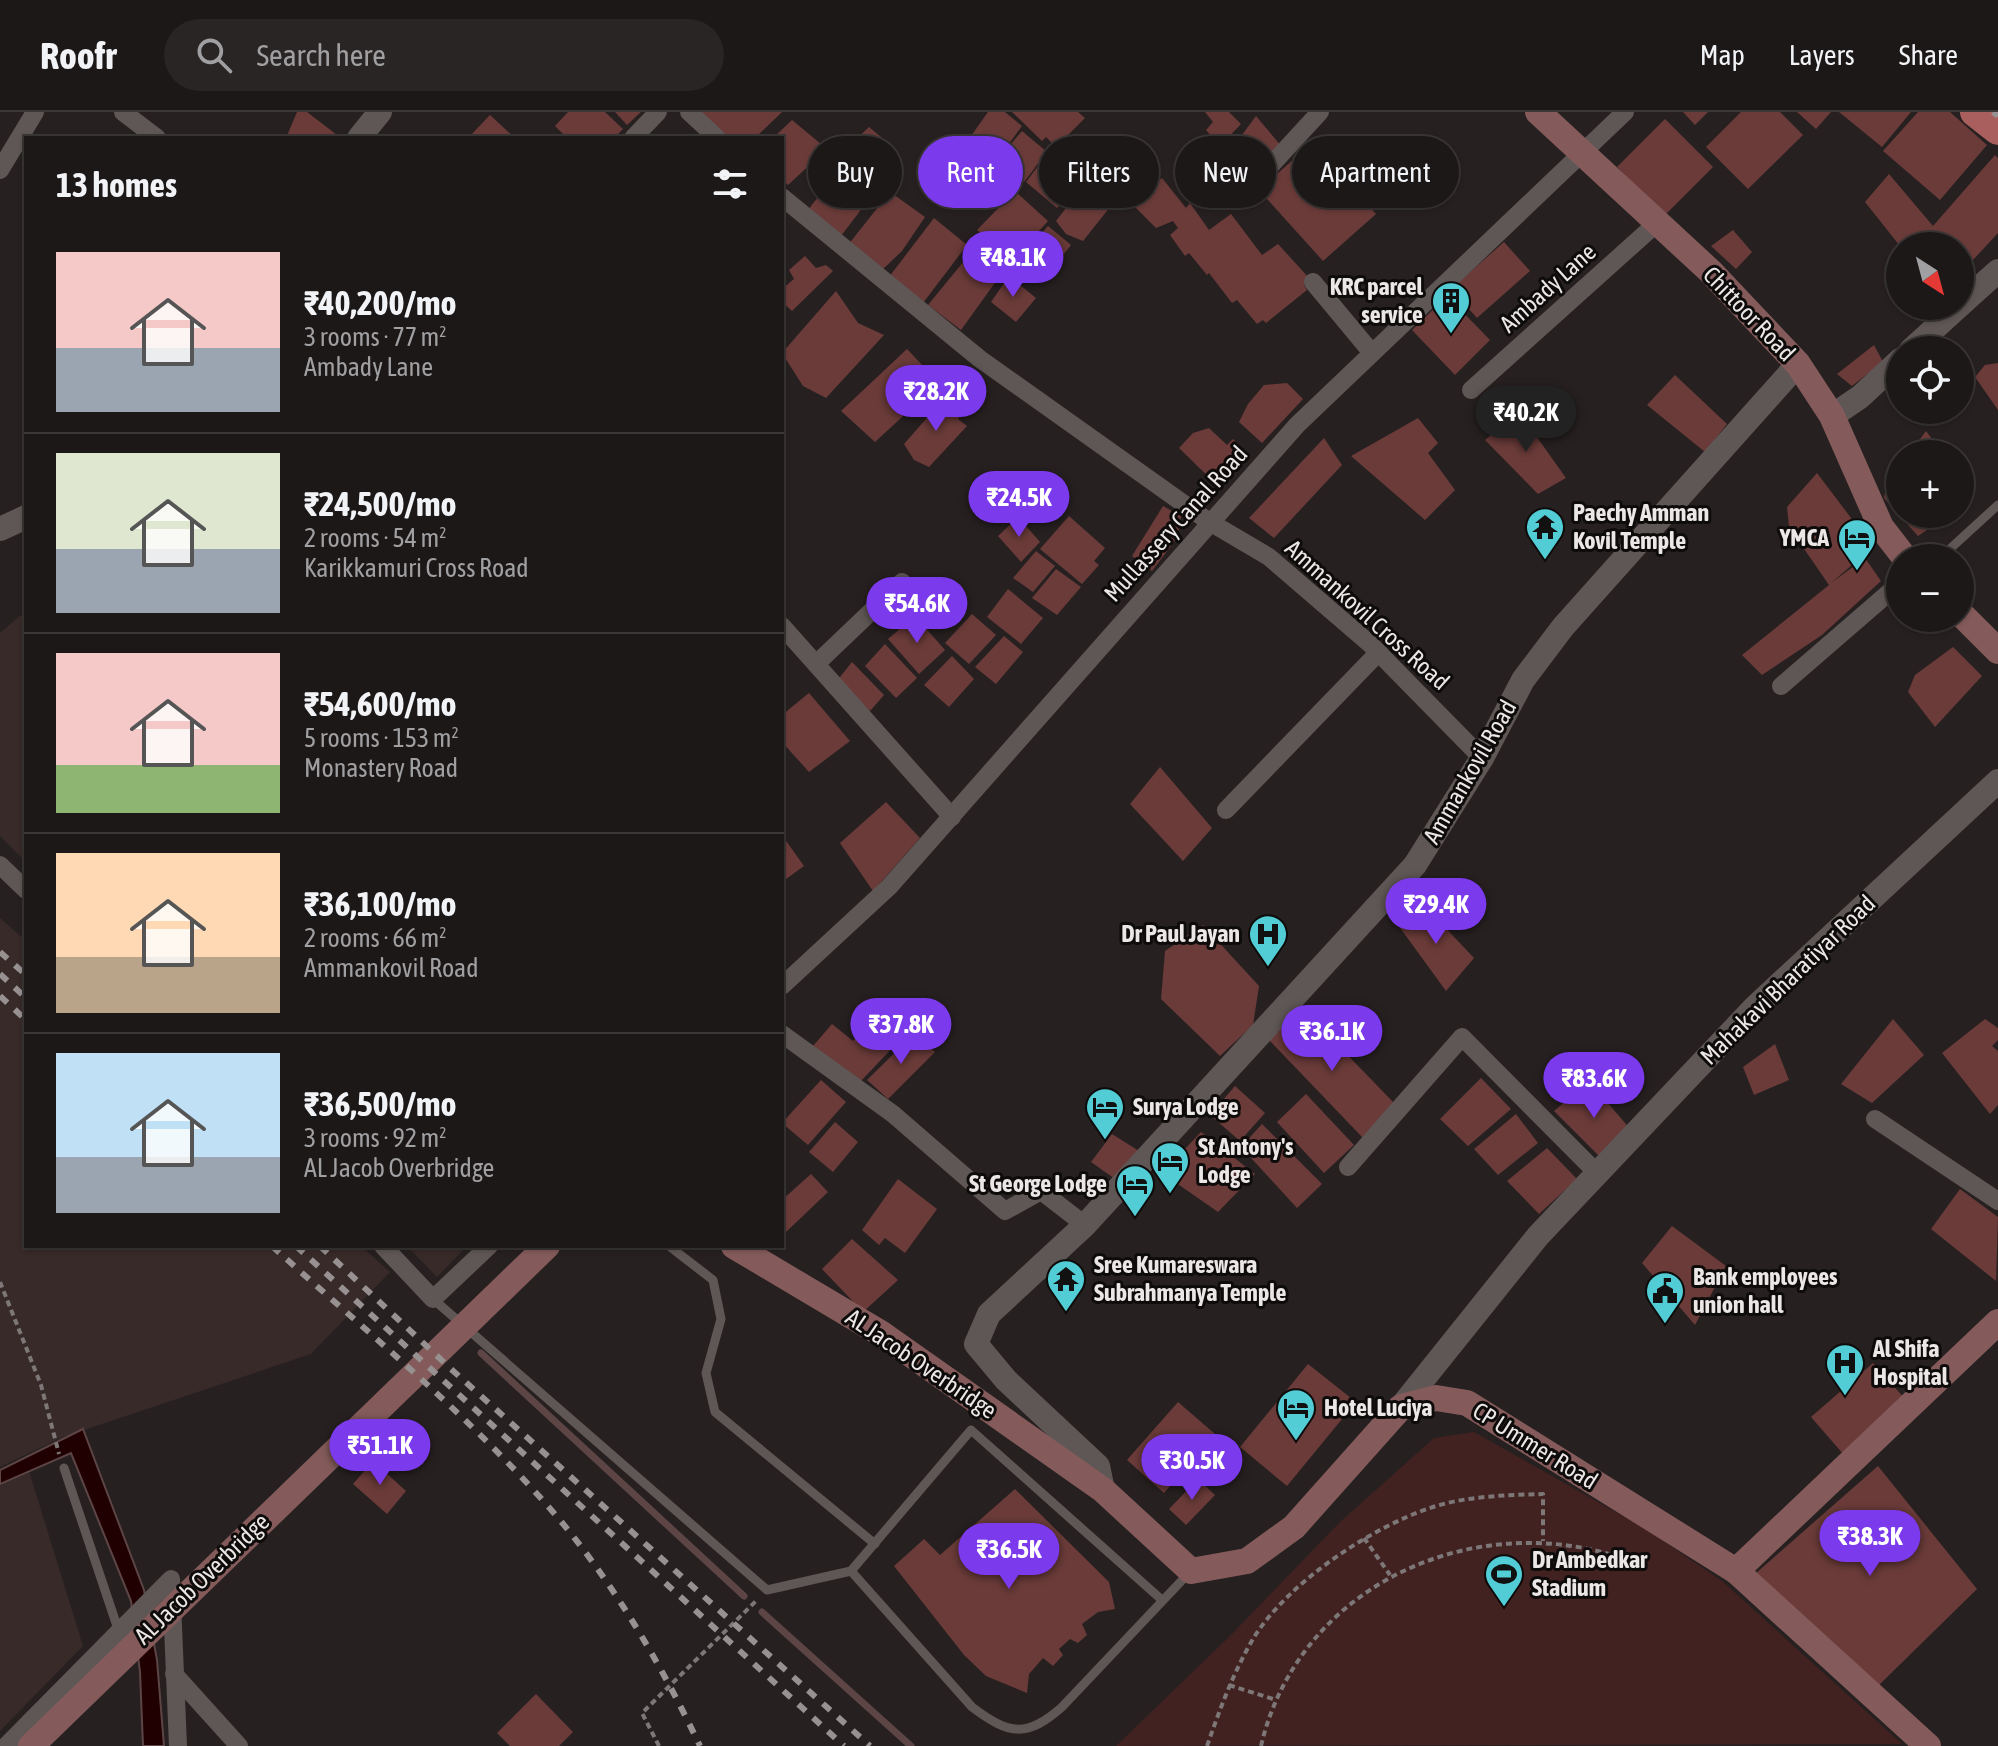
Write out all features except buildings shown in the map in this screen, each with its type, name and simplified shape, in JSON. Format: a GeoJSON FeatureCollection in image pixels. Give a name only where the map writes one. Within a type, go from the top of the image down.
{"type":"FeatureCollection","features":[{"type":"Feature","properties":{"kind":"main road","name":"Chittoor Road"},"geometry":{"type":"LineString","coordinates":[[1538,112],[1711,272],[1798,364],[1832,416],[1881,527],[1894,544]]}},
{"type":"Feature","properties":{"kind":"main road"},"geometry":{"type":"LineString","coordinates":[[1975,112],[1998,130]]}},
{"type":"Feature","properties":{"kind":"main road"},"geometry":{"type":"LineString","coordinates":[[1974,627],[1998,651]]}},
{"type":"Feature","properties":{"kind":"main road","name":"AL Jacob Overbridge"},"geometry":{"type":"LineString","coordinates":[[31,1746],[545,1248]]}},
{"type":"Feature","properties":{"kind":"main road","name":"AL Jacob Overbridge"},"geometry":{"type":"LineString","coordinates":[[737,1248],[882,1334],[1103,1490]]}},
{"type":"Feature","properties":{"kind":"main road"},"geometry":{"type":"LineString","coordinates":[[1736,1571],[1998,1322]]}},
{"type":"Feature","properties":{"kind":"main road","name":"CP Ummer Road"},"geometry":{"type":"LineString","coordinates":[[1401,1407],[1436,1398],[1467,1403],[1736,1571],[1928,1746]]}},
{"type":"Feature","properties":{"kind":"main road"},"geometry":{"type":"LineString","coordinates":[[1103,1490],[1191,1571],[1247,1561],[1294,1527],[1401,1407]]}},
{"type":"Feature","properties":{"kind":"street"},"geometry":{"type":"LineString","coordinates":[[0,170],[35,112]]}},
{"type":"Feature","properties":{"kind":"street"},"geometry":{"type":"LineString","coordinates":[[123,112],[154,136]]}},
{"type":"Feature","properties":{"kind":"street"},"geometry":{"type":"LineString","coordinates":[[361,136],[380,112]]}},
{"type":"Feature","properties":{"kind":"street"},"geometry":{"type":"LineString","coordinates":[[635,136],[658,112]]}},
{"type":"Feature","properties":{"kind":"street"},"geometry":{"type":"LineString","coordinates":[[689,112],[715,136]]}},
{"type":"Feature","properties":{"kind":"street"},"geometry":{"type":"LineString","coordinates":[[1276,160],[1320,112]]}},
{"type":"Feature","properties":{"kind":"street","name":"Mullassery Canal Road"},"geometry":{"type":"LineString","coordinates":[[784,984],[889,887],[1208,521],[1297,425],[1625,112]]}},
{"type":"Feature","properties":{"kind":"street","name":"Ammankovil Cross Road"},"geometry":{"type":"LineString","coordinates":[[784,199],[980,359],[1208,521],[1269,557],[1379,652],[1482,758]]}},
{"type":"Feature","properties":{"kind":"street","name":"Ambady Lane"},"geometry":{"type":"LineString","coordinates":[[1471,390],[1657,223]]}},
{"type":"Feature","properties":{"kind":"street"},"geometry":{"type":"LineString","coordinates":[[1974,293],[1998,271]]}},
{"type":"Feature","properties":{"kind":"street"},"geometry":{"type":"LineString","coordinates":[[1313,282],[1372,353]]}},
{"type":"Feature","properties":{"kind":"street"},"geometry":{"type":"LineString","coordinates":[[1927,336],[1944,320]]}},
{"type":"Feature","properties":{"kind":"street","name":"Ammankovil Road"},"geometry":{"type":"LineString","coordinates":[[1103,1490],[1098,1466],[1006,1380],[976,1344],[989,1314],[1085,1225],[1415,865],[1482,758],[1523,680],[1563,627],[1798,364]]}},
{"type":"Feature","properties":{"kind":"street"},"geometry":{"type":"LineString","coordinates":[[1832,416],[1860,397],[1886,373]]}},
{"type":"Feature","properties":{"kind":"street"},"geometry":{"type":"LineString","coordinates":[[0,529],[24,518]]}},
{"type":"Feature","properties":{"kind":"street"},"geometry":{"type":"LineString","coordinates":[[816,664],[902,582]]}},
{"type":"Feature","properties":{"kind":"street"},"geometry":{"type":"LineString","coordinates":[[1781,686],[1886,595]]}},
{"type":"Feature","properties":{"kind":"street"},"geometry":{"type":"LineString","coordinates":[[784,628],[952,817]]}},
{"type":"Feature","properties":{"kind":"street"},"geometry":{"type":"LineString","coordinates":[[1226,810],[1379,652]]}},
{"type":"Feature","properties":{"kind":"street","name":"Mahakavi Bharatiyar Road"},"geometry":{"type":"LineString","coordinates":[[1401,1407],[1538,1236],[1755,1007],[1998,781]]}},
{"type":"Feature","properties":{"kind":"street"},"geometry":{"type":"LineString","coordinates":[[0,865],[24,888]]}},
{"type":"Feature","properties":{"kind":"street"},"geometry":{"type":"LineString","coordinates":[[784,1035],[893,1114],[1005,1211],[1041,1191],[1085,1225]]}},
{"type":"Feature","properties":{"kind":"street"},"geometry":{"type":"LineString","coordinates":[[1348,1167],[1462,1037],[1597,1173]]}},
{"type":"Feature","properties":{"kind":"street"},"geometry":{"type":"LineString","coordinates":[[1875,1119],[1998,1201]]}},
{"type":"Feature","properties":{"kind":"street"},"geometry":{"type":"LineString","coordinates":[[385,1248],[433,1299],[487,1248]]}},
{"type":"Feature","properties":{"kind":"street"},"geometry":{"type":"LineString","coordinates":[[6,1746],[171,1579],[178,1746]]}},
{"type":"Feature","properties":{"kind":"street"},"geometry":{"type":"LineString","coordinates":[[174,1674],[239,1746]]}},
{"type":"Feature","properties":{"kind":"lane"},"geometry":{"type":"LineString","coordinates":[[1955,544],[1998,505]]}},
{"type":"Feature","properties":{"kind":"lane"},"geometry":{"type":"LineString","coordinates":[[672,1248],[713,1280],[721,1319],[706,1373],[715,1412],[875,1544]]}},
{"type":"Feature","properties":{"kind":"lane"},"geometry":{"type":"LineString","coordinates":[[433,1299],[610,1450],[767,1590],[851,1571],[971,1430],[1162,1600]]}},
{"type":"Feature","properties":{"kind":"lane"},"geometry":{"type":"LineString","coordinates":[[64,1468],[122,1629]]}},
{"type":"Feature","properties":{"kind":"lane"},"geometry":{"type":"LineString","coordinates":[[851,1571],[972,1707],[991,1722],[1014,1731],[1042,1725],[1062,1707],[1191,1571]]}},
{"type":"Feature","properties":{"kind":"path"},"geometry":{"type":"LineString","coordinates":[[0,1282],[41,1385],[52,1435]]}},
{"type":"Feature","properties":{"kind":"path"},"geometry":{"type":"LineString","coordinates":[[1207,1746],[1229,1685],[1255,1636],[1306,1580],[1364,1538],[1435,1506],[1497,1495],[1543,1494],[1543,1541]]}},
{"type":"Feature","properties":{"kind":"path"},"geometry":{"type":"LineString","coordinates":[[1364,1538],[1391,1576]]}},
{"type":"Feature","properties":{"kind":"path"},"geometry":{"type":"LineString","coordinates":[[1261,1746],[1276,1700],[1291,1671],[1331,1622],[1391,1576],[1419,1563],[1470,1548],[1543,1541],[1588,1547],[1616,1556]]}},
{"type":"Feature","properties":{"kind":"path"},"geometry":{"type":"LineString","coordinates":[[659,1746],[642,1713],[767,1590]]}},
{"type":"Feature","properties":{"kind":"path"},"geometry":{"type":"LineString","coordinates":[[1229,1685],[1276,1700]]}},
{"type":"Feature","properties":{"kind":"shaded area"},"geometry":{"type":"Polygon","coordinates":[[[21,615],[24,617],[24,860],[0,836],[0,633],[21,615]]]}},
{"type":"Feature","properties":{"kind":"shaded area"},"geometry":{"type":"Polygon","coordinates":[[[0,918],[24,939],[24,1248],[363,1248],[390,1272],[311,1354],[63,1437],[0,1467],[0,918]]]}},
{"type":"Feature","properties":{"kind":"shaded area"},"geometry":{"type":"Polygon","coordinates":[[[409,1248],[465,1248],[437,1277],[409,1248]]]}},
{"type":"Feature","properties":{"kind":"shaded area"},"geometry":{"type":"Polygon","coordinates":[[[83,1429],[144,1590],[157,1660],[164,1746],[143,1746],[140,1672],[131,1601],[71,1453],[0,1484],[0,1470],[83,1429]]]}},
{"type":"Feature","properties":{"kind":"shaded area","name":"Dr Ambedkar Stadium"},"geometry":{"type":"Polygon","coordinates":[[[1474,1432],[1644,1528],[1722,1581],[1902,1744],[1116,1746],[1231,1635],[1340,1522],[1434,1438],[1474,1432]]]}},
{"type":"Feature","properties":{"kind":"shaded area"},"geometry":{"type":"Polygon","coordinates":[[[29,1471],[83,1646],[0,1731],[0,1484],[29,1471]]]}},
{"type":"Feature","properties":{"kind":"waterway"},"geometry":{"type":"LineString","coordinates":[[481,1353],[744,1596]]}},
{"type":"Feature","properties":{"kind":"waterway"},"geometry":{"type":"LineString","coordinates":[[762,1612],[911,1746]]}},
{"type":"Feature","properties":{"kind":"railway"},"geometry":{"type":"LineString","coordinates":[[1993,112],[1998,116]]}},
{"type":"Feature","properties":{"kind":"railway"},"geometry":{"type":"LineString","coordinates":[[0,952],[24,973]]}},
{"type":"Feature","properties":{"kind":"railway"},"geometry":{"type":"LineString","coordinates":[[0,974],[24,996]]}},
{"type":"Feature","properties":{"kind":"railway"},"geometry":{"type":"LineString","coordinates":[[0,996],[24,1018]]}},
{"type":"Feature","properties":{"kind":"railway"},"geometry":{"type":"LineString","coordinates":[[274,1248],[456,1412],[559,1519],[600,1572],[637,1628],[700,1746]]}},
{"type":"Feature","properties":{"kind":"railway"},"geometry":{"type":"LineString","coordinates":[[298,1248],[844,1746]]}},
{"type":"Feature","properties":{"kind":"railway"},"geometry":{"type":"LineString","coordinates":[[322,1248],[451,1369],[870,1746]]}},
{"type":"Feature","properties":{"kind":"place","name":"KRC parcel service"},"geometry":{"type":"Point","coordinates":[1451,335]}},
{"type":"Feature","properties":{"kind":"place","name":"Paechy Amman Kovil Temple"},"geometry":{"type":"Point","coordinates":[1545,561]}},
{"type":"Feature","properties":{"kind":"place","name":"YMCA"},"geometry":{"type":"Point","coordinates":[1857,572]}},
{"type":"Feature","properties":{"kind":"place","name":"Dr Paul Jayan"},"geometry":{"type":"Point","coordinates":[1268,968]}},
{"type":"Feature","properties":{"kind":"place","name":"Surya Lodge"},"geometry":{"type":"Point","coordinates":[1105,1141]}},
{"type":"Feature","properties":{"kind":"place","name":"St Antony's Lodge"},"geometry":{"type":"Point","coordinates":[1170,1195]}},
{"type":"Feature","properties":{"kind":"place","name":"St George Lodge"},"geometry":{"type":"Point","coordinates":[1135,1218]}},
{"type":"Feature","properties":{"kind":"place","name":"Sree Kumareswara Subrahmanya Temple"},"geometry":{"type":"Point","coordinates":[1066,1313]}},
{"type":"Feature","properties":{"kind":"place","name":"Bank employees union hall"},"geometry":{"type":"Point","coordinates":[1665,1325]}},
{"type":"Feature","properties":{"kind":"place","name":"Al Shifa Hospital"},"geometry":{"type":"Point","coordinates":[1845,1397]}},
{"type":"Feature","properties":{"kind":"place","name":"Hotel Luciya"},"geometry":{"type":"Point","coordinates":[1296,1442]}},
{"type":"Feature","properties":{"kind":"place","name":"Dr Ambedkar Stadium"},"geometry":{"type":"Point","coordinates":[1504,1608]}}]}
